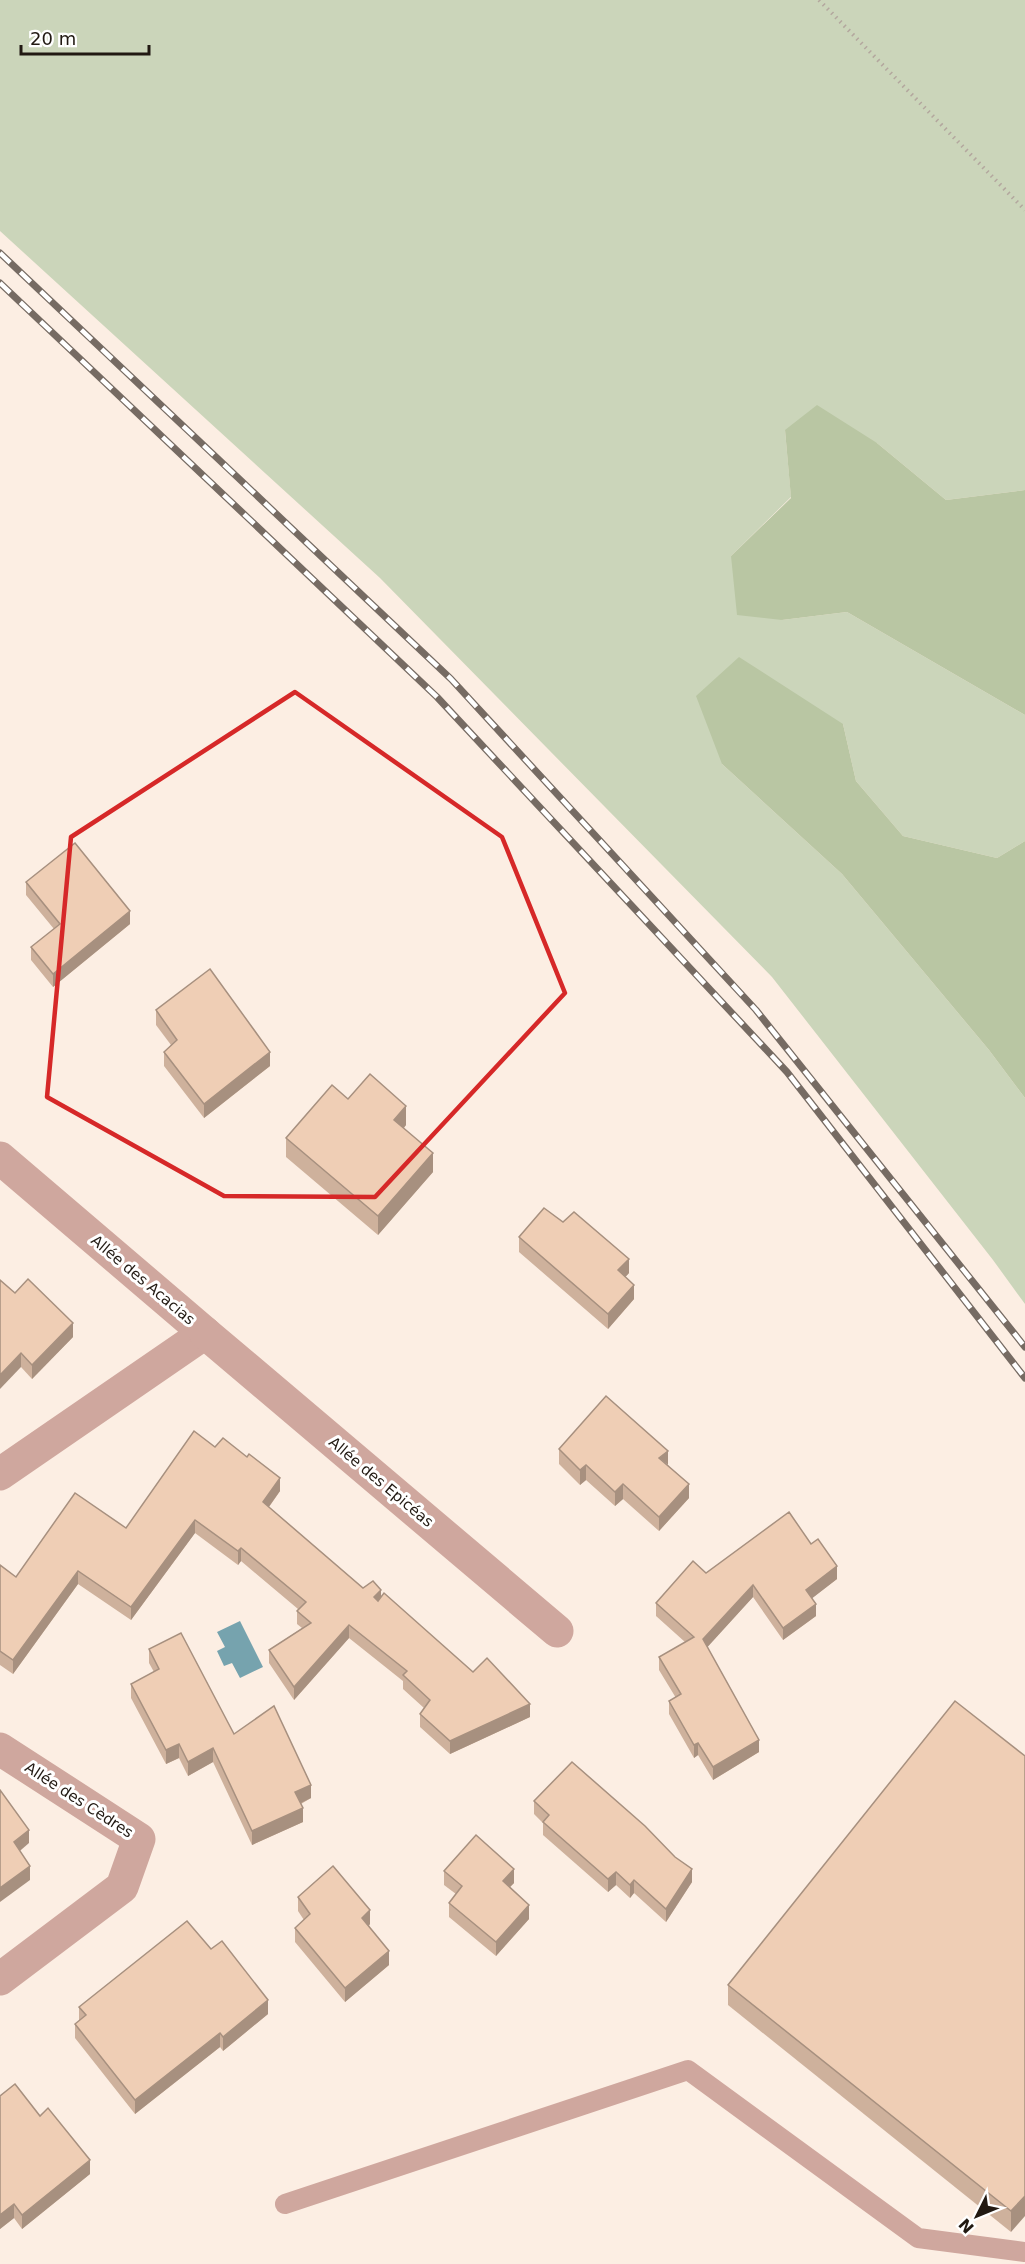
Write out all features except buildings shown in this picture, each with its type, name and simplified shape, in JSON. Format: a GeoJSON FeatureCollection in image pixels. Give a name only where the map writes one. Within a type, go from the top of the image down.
{"type":"FeatureCollection","features":[{"type":"Feature","properties":{"kind":"street","name":"Allée des Acacias"},"geometry":{"type":"LineString","coordinates":[[0,1158],[206,1333],[0,1474]]}},
{"type":"Feature","properties":{"kind":"street","name":"Allée des Epicéas"},"geometry":{"type":"LineString","coordinates":[[206,1333],[556,1630]]}},
{"type":"Feature","properties":{"kind":"street","name":"Allée des Cèdres"},"geometry":{"type":"LineString","coordinates":[[0,1749],[139,1839],[122,1887],[0,1979]]}},
{"type":"Feature","properties":{"kind":"lane"},"geometry":{"type":"LineString","coordinates":[[285,2204],[688,2070],[918,2238],[1025,2252]]}},
{"type":"Feature","properties":{"kind":"path"},"geometry":{"type":"LineString","coordinates":[[819,0],[1025,210]]}},
{"type":"Feature","properties":{"kind":"highlighted area"},"geometry":{"type":"Polygon","coordinates":[[[295,692],[502,837],[565,993],[375,1197],[224,1196],[47,1097],[71,837],[295,692]]]}},
{"type":"Feature","properties":{"kind":"green space"},"geometry":{"type":"Polygon","coordinates":[[[0,0],[1025,0],[1025,490],[946,500],[877,443],[785,430],[791,497],[731,556],[782,620],[847,612],[1025,715],[1025,841],[997,858],[903,836],[856,781],[843,724],[722,764],[842,874],[989,1050],[1025,1098],[1025,1304],[772,977],[380,578],[0,231],[0,0]]]}},
{"type":"Feature","properties":{"kind":"green space"},"geometry":{"type":"Polygon","coordinates":[[[817,405],[877,443],[946,500],[1025,490],[1025,715],[847,612],[782,620],[737,615],[731,556],[791,498],[785,430],[817,405]]]}},
{"type":"Feature","properties":{"kind":"green space"},"geometry":{"type":"Polygon","coordinates":[[[739,657],[843,724],[856,781],[903,836],[997,858],[1025,841],[1025,1098],[989,1050],[842,874],[722,764],[696,696],[739,657]]]}},
{"type":"Feature","properties":{"kind":"water"},"geometry":{"type":"Polygon","coordinates":[[[240,1621],[263,1667],[240,1678],[232,1663],[224,1666],[217,1651],[225,1647],[217,1632],[240,1621]]]}},
{"type":"Feature","properties":{"kind":"railway"},"geometry":{"type":"LineString","coordinates":[[0,253],[451,679],[756,1010],[1025,1347]]}},
{"type":"Feature","properties":{"kind":"railway"},"geometry":{"type":"LineString","coordinates":[[0,283],[437,697],[787,1072],[1025,1378]]}}]}
